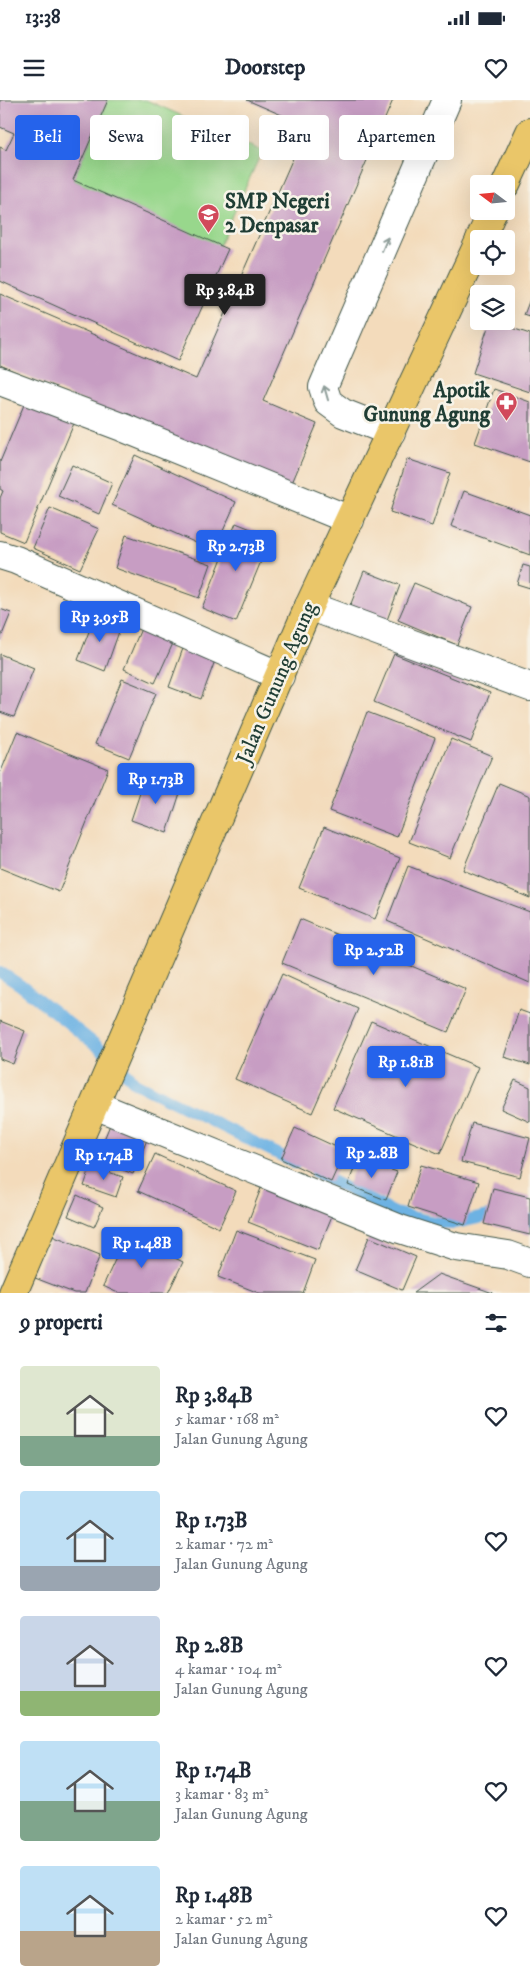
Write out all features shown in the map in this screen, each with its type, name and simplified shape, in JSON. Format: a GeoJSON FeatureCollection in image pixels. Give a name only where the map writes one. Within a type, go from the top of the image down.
{"type":"FeatureCollection","features":[{"type":"Feature","properties":{"kind":"main road"},"geometry":{"type":"LineString","coordinates":[[510,175],[530,132]]}},
{"type":"Feature","properties":{"kind":"main road","name":"Jalan Gunung Agung"},"geometry":{"type":"LineString","coordinates":[[13,1293],[96,1105],[309,606],[470,261]]}},
{"type":"Feature","properties":{"kind":"street"},"geometry":{"type":"LineString","coordinates":[[390,432],[343,413],[328,402],[322,387],[447,100]]}},
{"type":"Feature","properties":{"kind":"street"},"geometry":{"type":"LineString","coordinates":[[0,381],[122,427],[350,520]]}},
{"type":"Feature","properties":{"kind":"street"},"geometry":{"type":"LineString","coordinates":[[0,555],[16,560],[280,676]]}},
{"type":"Feature","properties":{"kind":"street"},"geometry":{"type":"LineString","coordinates":[[309,606],[530,687]]}},
{"type":"Feature","properties":{"kind":"street"},"geometry":{"type":"LineString","coordinates":[[96,1105],[400,1229],[456,1247],[508,1255],[530,1263]]}},
{"type":"Feature","properties":{"kind":"green space"},"geometry":{"type":"Polygon","coordinates":[[[108,100],[146,100],[180,115],[172,115],[172,160],[249,160],[249,145],[259,150],[259,158],[219,246],[73,180],[90,141],[90,160],[162,160],[162,115],[101,115],[108,100]]]}},
{"type":"Feature","properties":{"kind":"building"},"geometry":{"type":"Polygon","coordinates":[[[0,100],[108,100],[101,115],[90,115],[90,141],[73,180],[228,249],[178,361],[0,281],[0,147],[6,150],[14,133],[0,127],[0,100]]]}},
{"type":"Feature","properties":{"kind":"building"},"geometry":{"type":"Polygon","coordinates":[[[247,100],[393,100],[387,115],[339,115],[339,160],[367,160],[263,401],[317,424],[289,490],[0,365],[0,294],[196,379],[292,160],[329,160],[329,115],[282,115],[247,100]]]}},
{"type":"Feature","properties":{"kind":"building"},"geometry":{"type":"Polygon","coordinates":[[[530,299],[530,317],[524,315],[530,299]]]}},
{"type":"Feature","properties":{"kind":"building"},"geometry":{"type":"Polygon","coordinates":[[[515,329],[530,334],[530,392],[473,373],[487,330],[515,329]]]}},
{"type":"Feature","properties":{"kind":"building","name":"Apotik Gunung Agung"},"geometry":{"type":"Polygon","coordinates":[[[494,389],[530,402],[530,462],[475,443],[494,389]]]}},
{"type":"Feature","properties":{"kind":"building"},"geometry":{"type":"Polygon","coordinates":[[[26,400],[75,421],[24,542],[0,532],[0,498],[3,491],[0,489],[0,462],[26,400]]]}},
{"type":"Feature","properties":{"kind":"building"},"geometry":{"type":"Polygon","coordinates":[[[135,455],[236,502],[214,551],[112,505],[135,455]]]}},
{"type":"Feature","properties":{"kind":"building"},"geometry":{"type":"Polygon","coordinates":[[[407,459],[450,473],[432,526],[390,512],[407,459]]]}},
{"type":"Feature","properties":{"kind":"building"},"geometry":{"type":"Polygon","coordinates":[[[72,465],[112,483],[99,514],[58,496],[72,465]]]}},
{"type":"Feature","properties":{"kind":"building"},"geometry":{"type":"Polygon","coordinates":[[[464,491],[530,515],[530,555],[451,526],[464,491]]]}},
{"type":"Feature","properties":{"kind":"building"},"geometry":{"type":"Polygon","coordinates":[[[50,508],[99,529],[80,569],[33,548],[50,508]]]}},
{"type":"Feature","properties":{"kind":"building"},"geometry":{"type":"Polygon","coordinates":[[[236,523],[271,537],[236,622],[202,608],[236,523]]]}},
{"type":"Feature","properties":{"kind":"building"},"geometry":{"type":"Polygon","coordinates":[[[126,535],[211,564],[199,598],[115,568],[126,535]]]}},
{"type":"Feature","properties":{"kind":"building"},"geometry":{"type":"Polygon","coordinates":[[[523,565],[530,567],[530,588],[517,584],[523,565]]]}},
{"type":"Feature","properties":{"kind":"building"},"geometry":{"type":"Polygon","coordinates":[[[364,571],[400,585],[387,620],[350,606],[364,571]]]}},
{"type":"Feature","properties":{"kind":"building"},"geometry":{"type":"Polygon","coordinates":[[[414,583],[472,607],[457,645],[398,620],[414,583]]]}},
{"type":"Feature","properties":{"kind":"building"},"geometry":{"type":"Polygon","coordinates":[[[0,609],[11,613],[0,640],[0,609]]]}},
{"type":"Feature","properties":{"kind":"building"},"geometry":{"type":"Polygon","coordinates":[[[95,616],[121,626],[105,671],[78,660],[95,616]]]}},
{"type":"Feature","properties":{"kind":"building"},"geometry":{"type":"Polygon","coordinates":[[[143,624],[175,639],[155,683],[124,669],[143,624]]]}},
{"type":"Feature","properties":{"kind":"building"},"geometry":{"type":"Polygon","coordinates":[[[185,643],[217,655],[201,699],[169,687],[185,643]]]}},
{"type":"Feature","properties":{"kind":"building"},"geometry":{"type":"Polygon","coordinates":[[[0,654],[34,668],[14,717],[0,712],[0,654]]]}},
{"type":"Feature","properties":{"kind":"building"},"geometry":{"type":"Polygon","coordinates":[[[394,654],[490,693],[471,742],[374,702],[394,654]]]}},
{"type":"Feature","properties":{"kind":"building"},"geometry":{"type":"Polygon","coordinates":[[[122,679],[156,693],[129,758],[95,744],[122,679]]]}},
{"type":"Feature","properties":{"kind":"building"},"geometry":{"type":"Polygon","coordinates":[[[367,712],[435,738],[397,837],[329,811],[367,712]]]}},
{"type":"Feature","properties":{"kind":"building"},"geometry":{"type":"Polygon","coordinates":[[[17,732],[108,769],[59,892],[0,868],[0,774],[17,732]]]}},
{"type":"Feature","properties":{"kind":"building"},"geometry":{"type":"Polygon","coordinates":[[[451,739],[492,756],[450,858],[409,842],[451,739]]]}},
{"type":"Feature","properties":{"kind":"building"},"geometry":{"type":"Polygon","coordinates":[[[145,778],[181,790],[167,833],[131,820],[145,778]]]}},
{"type":"Feature","properties":{"kind":"building"},"geometry":{"type":"Polygon","coordinates":[[[499,783],[530,796],[530,898],[463,870],[499,783]]]}},
{"type":"Feature","properties":{"kind":"building"},"geometry":{"type":"Polygon","coordinates":[[[324,827],[400,858],[375,919],[299,888],[324,827]]]}},
{"type":"Feature","properties":{"kind":"building"},"geometry":{"type":"Polygon","coordinates":[[[408,866],[530,912],[530,983],[387,921],[408,866]]]}},
{"type":"Feature","properties":{"kind":"building"},"geometry":{"type":"Polygon","coordinates":[[[300,919],[466,989],[448,1032],[282,963],[300,919]]]}},
{"type":"Feature","properties":{"kind":"building"},"geometry":{"type":"Polygon","coordinates":[[[282,974],[358,1009],[312,1113],[235,1079],[282,974]]]}},
{"type":"Feature","properties":{"kind":"building"},"geometry":{"type":"Polygon","coordinates":[[[519,1010],[530,1014],[530,1065],[504,1057],[519,1010]]]}},
{"type":"Feature","properties":{"kind":"building"},"geometry":{"type":"Polygon","coordinates":[[[0,1021],[25,1031],[13,1064],[0,1059],[0,1021]]]}},
{"type":"Feature","properties":{"kind":"building"},"geometry":{"type":"Polygon","coordinates":[[[371,1021],[478,1067],[440,1154],[333,1108],[371,1021]]]}},
{"type":"Feature","properties":{"kind":"building"},"geometry":{"type":"Polygon","coordinates":[[[515,1080],[530,1087],[530,1122],[501,1109],[515,1080]]]}},
{"type":"Feature","properties":{"kind":"building"},"geometry":{"type":"Polygon","coordinates":[[[112,1120],[149,1135],[133,1174],[96,1159],[112,1120]]]}},
{"type":"Feature","properties":{"kind":"building"},"geometry":{"type":"Polygon","coordinates":[[[472,1123],[530,1138],[520,1177],[461,1162],[472,1123]]]}},
{"type":"Feature","properties":{"kind":"building"},"geometry":{"type":"Polygon","coordinates":[[[295,1128],[345,1151],[331,1182],[281,1159],[295,1128]]]}},
{"type":"Feature","properties":{"kind":"building"},"geometry":{"type":"Polygon","coordinates":[[[155,1154],[236,1191],[219,1228],[138,1191],[155,1154]]]}},
{"type":"Feature","properties":{"kind":"building"},"geometry":{"type":"Polygon","coordinates":[[[358,1158],[397,1172],[386,1200],[348,1185],[358,1158]]]}},
{"type":"Feature","properties":{"kind":"building"},"geometry":{"type":"Polygon","coordinates":[[[421,1165],[479,1182],[465,1225],[408,1207],[421,1165]]]}},
{"type":"Feature","properties":{"kind":"building"},"geometry":{"type":"Polygon","coordinates":[[[91,1166],[123,1177],[116,1197],[84,1186],[91,1166]]]}},
{"type":"Feature","properties":{"kind":"building"},"geometry":{"type":"Polygon","coordinates":[[[263,1183],[334,1211],[318,1250],[248,1222],[263,1183]]]}},
{"type":"Feature","properties":{"kind":"building"},"geometry":{"type":"Polygon","coordinates":[[[493,1188],[530,1197],[530,1235],[484,1224],[493,1188]]]}},
{"type":"Feature","properties":{"kind":"building"},"geometry":{"type":"Polygon","coordinates":[[[77,1195],[103,1207],[94,1227],[68,1216],[77,1195]]]}},
{"type":"Feature","properties":{"kind":"building"},"geometry":{"type":"Polygon","coordinates":[[[236,1230],[315,1260],[303,1293],[259,1293],[218,1277],[236,1230]]]}},
{"type":"Feature","properties":{"kind":"building"},"geometry":{"type":"Polygon","coordinates":[[[127,1234],[183,1262],[168,1293],[118,1293],[103,1286],[127,1234]]]}},
{"type":"Feature","properties":{"kind":"building"},"geometry":{"type":"Polygon","coordinates":[[[52,1236],[100,1255],[85,1293],[74,1293],[35,1278],[52,1236]]]}},
{"type":"Feature","properties":{"kind":"building"},"geometry":{"type":"Polygon","coordinates":[[[369,1237],[416,1257],[402,1290],[355,1270],[369,1237]]]}},
{"type":"Feature","properties":{"kind":"building"},"geometry":{"type":"Polygon","coordinates":[[[439,1274],[493,1293],[413,1293],[439,1274]]]}},
{"type":"Feature","properties":{"kind":"waterway"},"geometry":{"type":"LineString","coordinates":[[0,972],[20,985],[110,1056],[135,1083],[296,1163]]}},
{"type":"Feature","properties":{"kind":"waterway"},"geometry":{"type":"LineString","coordinates":[[316,1173],[395,1213],[438,1223],[456,1223],[493,1215],[530,1220]]}},
{"type":"Feature","properties":{"kind":"place","name":"SMP Negeri 2 Denpasar"},"geometry":{"type":"Point","coordinates":[209,233]}},
{"type":"Feature","properties":{"kind":"place","name":"Apotik Gunung Agung"},"geometry":{"type":"Point","coordinates":[506,422]}}]}
